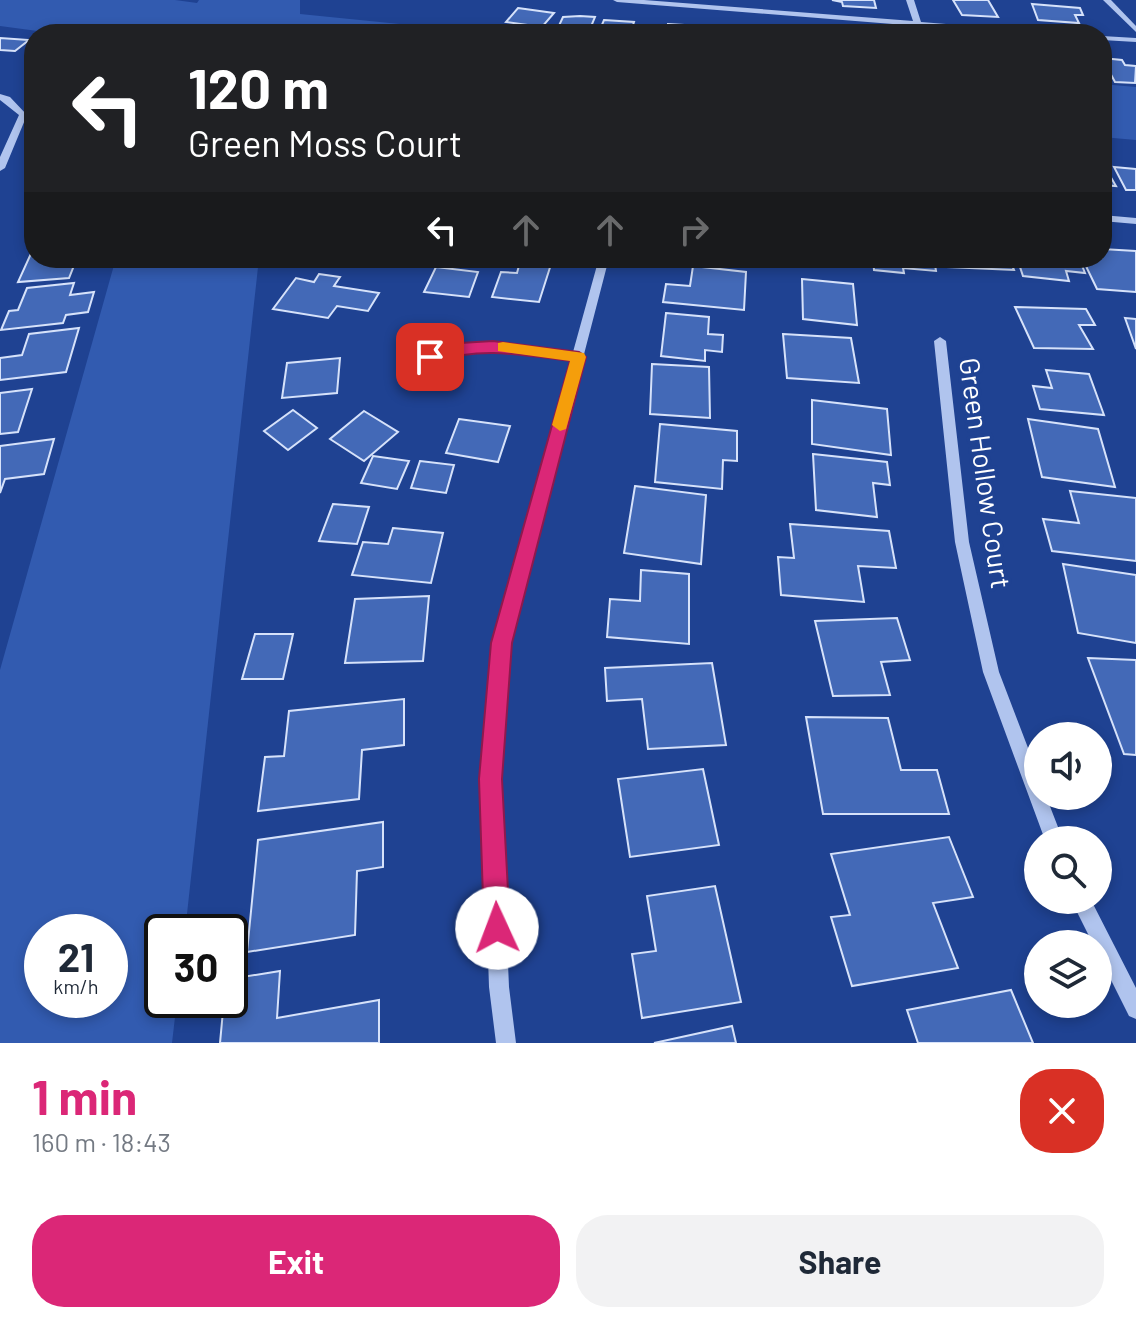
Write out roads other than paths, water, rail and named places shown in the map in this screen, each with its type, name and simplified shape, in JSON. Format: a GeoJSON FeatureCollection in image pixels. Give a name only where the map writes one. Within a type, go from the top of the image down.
{"type":"FeatureCollection","features":[{"type":"Feature","properties":{"kind":"street"},"geometry":{"type":"LineString","coordinates":[[617,0],[714,4],[918,24],[910,0]]}},
{"type":"Feature","properties":{"kind":"street"},"geometry":{"type":"LineString","coordinates":[[1107,0],[1136,30]]}},
{"type":"Feature","properties":{"kind":"street"},"geometry":{"type":"LineString","coordinates":[[1112,39],[1136,40]]}},
{"type":"Feature","properties":{"kind":"street"},"geometry":{"type":"LineString","coordinates":[[0,97],[7,99],[23,115],[0,168]]}},
{"type":"Feature","properties":{"kind":"street"},"geometry":{"type":"LineString","coordinates":[[1112,219],[1136,221]]}},
{"type":"Feature","properties":{"kind":"street"},"geometry":{"type":"LineString","coordinates":[[506,1043],[499,987],[491,779],[501,643],[601,268]]}},
{"type":"Feature","properties":{"kind":"street","name":"Green Hollow Court"},"geometry":{"type":"LineString","coordinates":[[940,341],[962,542],[981,629],[991,672],[1049,826]]}},
{"type":"Feature","properties":{"kind":"street"},"geometry":{"type":"LineString","coordinates":[[430,357],[460,348],[493,346],[579,357]]}},
{"type":"Feature","properties":{"kind":"street"},"geometry":{"type":"LineString","coordinates":[[1088,914],[1136,1009]]}}]}
